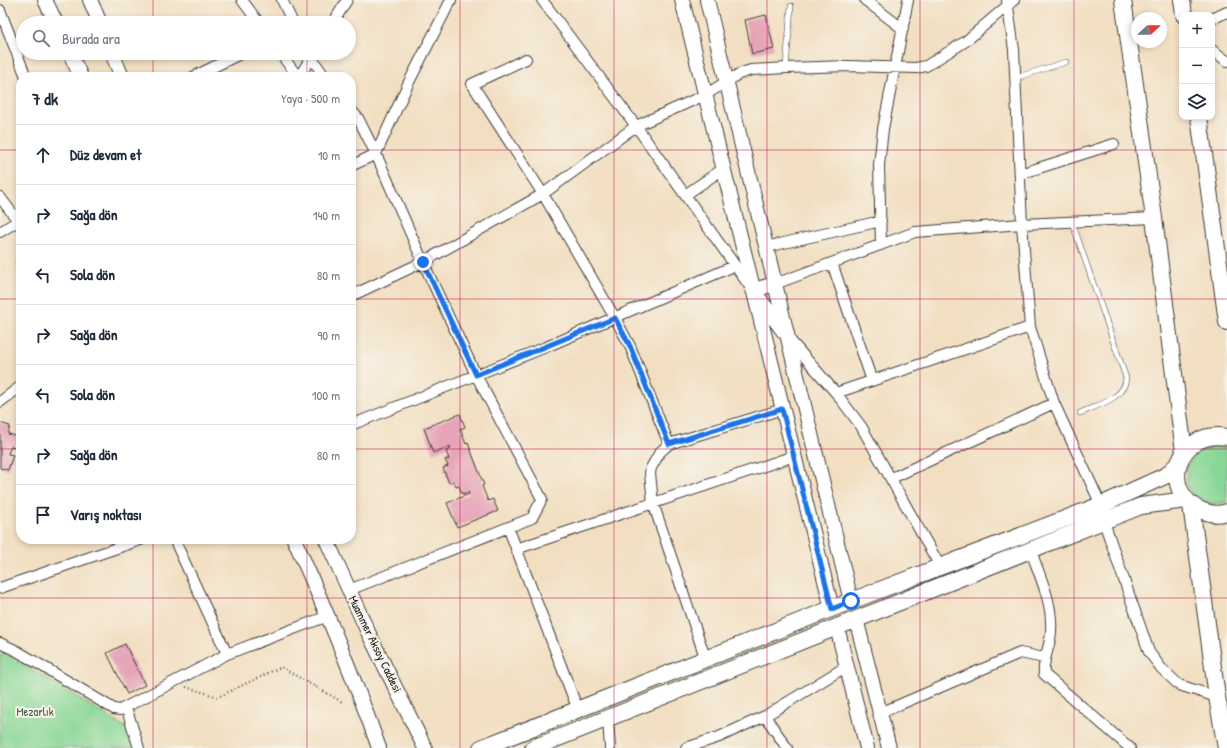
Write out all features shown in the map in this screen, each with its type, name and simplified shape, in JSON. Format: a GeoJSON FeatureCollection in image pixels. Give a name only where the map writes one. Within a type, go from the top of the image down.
{"type":"FeatureCollection","features":[{"type":"Feature","properties":{"kind":"main road"},"geometry":{"type":"LineString","coordinates":[[1123,0],[1154,218],[1181,457],[1177,475],[1179,488],[1196,509],[1209,514],[1227,512]]}},
{"type":"Feature","properties":{"kind":"main road"},"geometry":{"type":"LineString","coordinates":[[1182,0],[1184,12]]}},
{"type":"Feature","properties":{"kind":"main road"},"geometry":{"type":"LineString","coordinates":[[1200,120],[1223,259],[1227,322]]}},
{"type":"Feature","properties":{"kind":"main road"},"geometry":{"type":"LineString","coordinates":[[481,748],[706,660],[851,601],[941,568],[1101,505],[1167,475],[1193,443],[1204,437],[1217,435],[1227,437]]}},
{"type":"Feature","properties":{"kind":"main road"},"geometry":{"type":"LineString","coordinates":[[533,748],[949,581],[1031,551],[1141,506],[1189,502]]}},
{"type":"Feature","properties":{"kind":"main road"},"geometry":{"type":"LineString","coordinates":[[1189,502],[1217,697],[1226,748]]}},
{"type":"Feature","properties":{"kind":"street"},"geometry":{"type":"LineString","coordinates":[[45,0],[53,16]]}},
{"type":"Feature","properties":{"kind":"street"},"geometry":{"type":"LineString","coordinates":[[90,0],[97,16]]}},
{"type":"Feature","properties":{"kind":"street"},"geometry":{"type":"LineString","coordinates":[[242,0],[254,16]]}},
{"type":"Feature","properties":{"kind":"street"},"geometry":{"type":"LineString","coordinates":[[282,0],[290,16]]}},
{"type":"Feature","properties":{"kind":"street"},"geometry":{"type":"LineString","coordinates":[[337,16],[347,0]]}},
{"type":"Feature","properties":{"kind":"street"},"geometry":{"type":"LineString","coordinates":[[356,164],[376,154],[408,84],[451,0]]}},
{"type":"Feature","properties":{"kind":"street"},"geometry":{"type":"LineString","coordinates":[[542,0],[636,126],[734,266],[788,337],[836,393],[861,426],[892,478],[941,568]]}},
{"type":"Feature","properties":{"kind":"street"},"geometry":{"type":"LineString","coordinates":[[682,0],[832,609]]}},
{"type":"Feature","properties":{"kind":"street"},"geometry":{"type":"LineString","coordinates":[[707,0],[851,601]]}},
{"type":"Feature","properties":{"kind":"street"},"geometry":{"type":"LineString","coordinates":[[865,0],[902,29]]}},
{"type":"Feature","properties":{"kind":"street"},"geometry":{"type":"LineString","coordinates":[[881,245],[879,165],[883,129],[908,0]]}},
{"type":"Feature","properties":{"kind":"street"},"geometry":{"type":"LineString","coordinates":[[356,294],[423,262],[544,194],[636,126],[705,95],[739,74],[750,70],[786,68],[848,66],[916,68],[926,66],[966,40],[1003,11],[1010,1]]}},
{"type":"Feature","properties":{"kind":"street"},"geometry":{"type":"LineString","coordinates":[[1010,1],[1022,224],[1030,327],[1054,403],[1101,505]]}},
{"type":"Feature","properties":{"kind":"street"},"geometry":{"type":"LineString","coordinates":[[0,10],[16,51]]}},
{"type":"Feature","properties":{"kind":"street"},"geometry":{"type":"LineString","coordinates":[[1215,18],[1227,12]]}},
{"type":"Feature","properties":{"kind":"street"},"geometry":{"type":"LineString","coordinates":[[1215,52],[1227,62]]}},
{"type":"Feature","properties":{"kind":"street"},"geometry":{"type":"LineString","coordinates":[[526,59],[472,84],[544,194],[615,318],[630,346],[669,444]]}},
{"type":"Feature","properties":{"kind":"street"},"geometry":{"type":"LineString","coordinates":[[19,60],[24,72]]}},
{"type":"Feature","properties":{"kind":"street"},"geometry":{"type":"LineString","coordinates":[[73,60],[79,72]]}},
{"type":"Feature","properties":{"kind":"street"},"geometry":{"type":"LineString","coordinates":[[115,60],[120,72]]}},
{"type":"Feature","properties":{"kind":"street"},"geometry":{"type":"LineString","coordinates":[[203,72],[228,60]]}},
{"type":"Feature","properties":{"kind":"street"},"geometry":{"type":"LineString","coordinates":[[285,60],[294,72]]}},
{"type":"Feature","properties":{"kind":"street"},"geometry":{"type":"LineString","coordinates":[[301,72],[308,60]]}},
{"type":"Feature","properties":{"kind":"street"},"geometry":{"type":"LineString","coordinates":[[314,60],[322,72]]}},
{"type":"Feature","properties":{"kind":"street"},"geometry":{"type":"LineString","coordinates":[[349,590],[532,518],[542,499],[476,375],[423,262],[376,154],[356,116]]}},
{"type":"Feature","properties":{"kind":"street"},"geometry":{"type":"LineString","coordinates":[[1020,174],[1114,144]]}},
{"type":"Feature","properties":{"kind":"street"},"geometry":{"type":"LineString","coordinates":[[685,195],[723,169]]}},
{"type":"Feature","properties":{"kind":"street"},"geometry":{"type":"LineString","coordinates":[[0,198],[16,216]]}},
{"type":"Feature","properties":{"kind":"street"},"geometry":{"type":"LineString","coordinates":[[753,290],[775,284],[915,232],[1022,224],[1154,218]]}},
{"type":"Feature","properties":{"kind":"street"},"geometry":{"type":"LineString","coordinates":[[766,247],[881,221]]}},
{"type":"Feature","properties":{"kind":"street"},"geometry":{"type":"LineString","coordinates":[[0,232],[16,222]]}},
{"type":"Feature","properties":{"kind":"street"},"geometry":{"type":"LineString","coordinates":[[832,263],[872,381]]}},
{"type":"Feature","properties":{"kind":"street"},"geometry":{"type":"LineString","coordinates":[[356,423],[615,318],[734,266]]}},
{"type":"Feature","properties":{"kind":"street"},"geometry":{"type":"LineString","coordinates":[[836,393],[1030,327]]}},
{"type":"Feature","properties":{"kind":"street"},"geometry":{"type":"LineString","coordinates":[[0,402],[16,390]]}},
{"type":"Feature","properties":{"kind":"street"},"geometry":{"type":"LineString","coordinates":[[892,478],[1054,403]]}},
{"type":"Feature","properties":{"kind":"street"},"geometry":{"type":"LineString","coordinates":[[706,660],[653,503],[650,473],[651,468],[656,457],[669,444],[782,409]]}},
{"type":"Feature","properties":{"kind":"street"},"geometry":{"type":"LineString","coordinates":[[516,549],[794,456]]}},
{"type":"Feature","properties":{"kind":"street"},"geometry":{"type":"LineString","coordinates":[[1104,522],[1149,652],[1179,685],[1217,697]]}},
{"type":"Feature","properties":{"kind":"street"},"geometry":{"type":"LineString","coordinates":[[508,527],[578,710]]}},
{"type":"Feature","properties":{"kind":"street"},"geometry":{"type":"LineString","coordinates":[[0,588],[128,544]]}},
{"type":"Feature","properties":{"kind":"street"},"geometry":{"type":"LineString","coordinates":[[176,544],[227,654]]}},
{"type":"Feature","properties":{"kind":"street"},"geometry":{"type":"LineString","coordinates":[[296,544],[328,616],[366,710],[379,748]]}},
{"type":"Feature","properties":{"kind":"street","name":"Muammer Aksoy Caddesi"},"geometry":{"type":"LineString","coordinates":[[328,544],[368,632],[425,748]]}},
{"type":"Feature","properties":{"kind":"street"},"geometry":{"type":"LineString","coordinates":[[1031,551],[1050,606],[1052,633],[1044,658],[1044,672],[1046,676],[1130,748]]}},
{"type":"Feature","properties":{"kind":"street"},"geometry":{"type":"LineString","coordinates":[[0,643],[17,651],[114,709],[120,710],[227,654],[328,616]]}},
{"type":"Feature","properties":{"kind":"street"},"geometry":{"type":"LineString","coordinates":[[856,619],[889,748]]}},
{"type":"Feature","properties":{"kind":"street"},"geometry":{"type":"LineString","coordinates":[[837,627],[867,748]]}},
{"type":"Feature","properties":{"kind":"street"},"geometry":{"type":"LineString","coordinates":[[880,713],[1020,653],[1044,658]]}},
{"type":"Feature","properties":{"kind":"street"},"geometry":{"type":"LineString","coordinates":[[686,748],[719,737],[765,716],[847,666]]}},
{"type":"Feature","properties":{"kind":"street"},"geometry":{"type":"LineString","coordinates":[[126,707],[139,748]]}},
{"type":"Feature","properties":{"kind":"street"},"geometry":{"type":"LineString","coordinates":[[765,716],[787,748]]}},
{"type":"Feature","properties":{"kind":"street"},"geometry":{"type":"LineString","coordinates":[[608,719],[610,748]]}},
{"type":"Feature","properties":{"kind":"lane"},"geometry":{"type":"LineString","coordinates":[[786,68],[790,6]]}},
{"type":"Feature","properties":{"kind":"lane"},"geometry":{"type":"LineString","coordinates":[[1015,78],[1066,62]]}},
{"type":"Feature","properties":{"kind":"lane"},"geometry":{"type":"LineString","coordinates":[[1072,222],[1126,378],[1124,387],[1120,393],[1080,414]]}},
{"type":"Feature","properties":{"kind":"path"},"geometry":{"type":"LineString","coordinates":[[171,682],[218,697],[281,667],[342,702]]}},
{"type":"Feature","properties":{"kind":"green space"},"geometry":{"type":"Polygon","coordinates":[[[1218,446],[1227,449],[1227,502],[1208,503],[1198,500],[1191,493],[1187,484],[1186,474],[1189,464],[1195,456],[1204,449],[1218,446]]]}},
{"type":"Feature","properties":{"kind":"green space","name":"Mezarlık"},"geometry":{"type":"Polygon","coordinates":[[[7,654],[130,730],[136,748],[0,748],[0,655],[7,654]]]}},
{"type":"Feature","properties":{"kind":"building"},"geometry":{"type":"Polygon","coordinates":[[[766,15],[774,49],[752,54],[745,20],[766,15]]]}},
{"type":"Feature","properties":{"kind":"building"},"geometry":{"type":"Polygon","coordinates":[[[460,414],[465,427],[460,429],[466,444],[468,443],[484,485],[482,486],[488,501],[493,499],[498,511],[457,527],[447,503],[469,494],[468,492],[462,494],[459,486],[456,487],[454,481],[449,483],[443,468],[448,466],[445,460],[449,459],[446,451],[451,449],[450,446],[433,453],[424,428],[460,414]]]}},
{"type":"Feature","properties":{"kind":"building"},"geometry":{"type":"Polygon","coordinates":[[[0,423],[10,426],[8,434],[16,436],[16,448],[11,446],[8,454],[13,455],[8,470],[0,468],[0,423]]]}},
{"type":"Feature","properties":{"kind":"building"},"geometry":{"type":"Polygon","coordinates":[[[125,644],[145,685],[127,694],[107,653],[125,644]]]}},
{"type":"Feature","properties":{"kind":"route"},"geometry":{"type":"LineString","coordinates":[[423,262],[476,375],[615,318],[630,346],[669,444],[782,409],[832,609],[851,601]]}}]}
